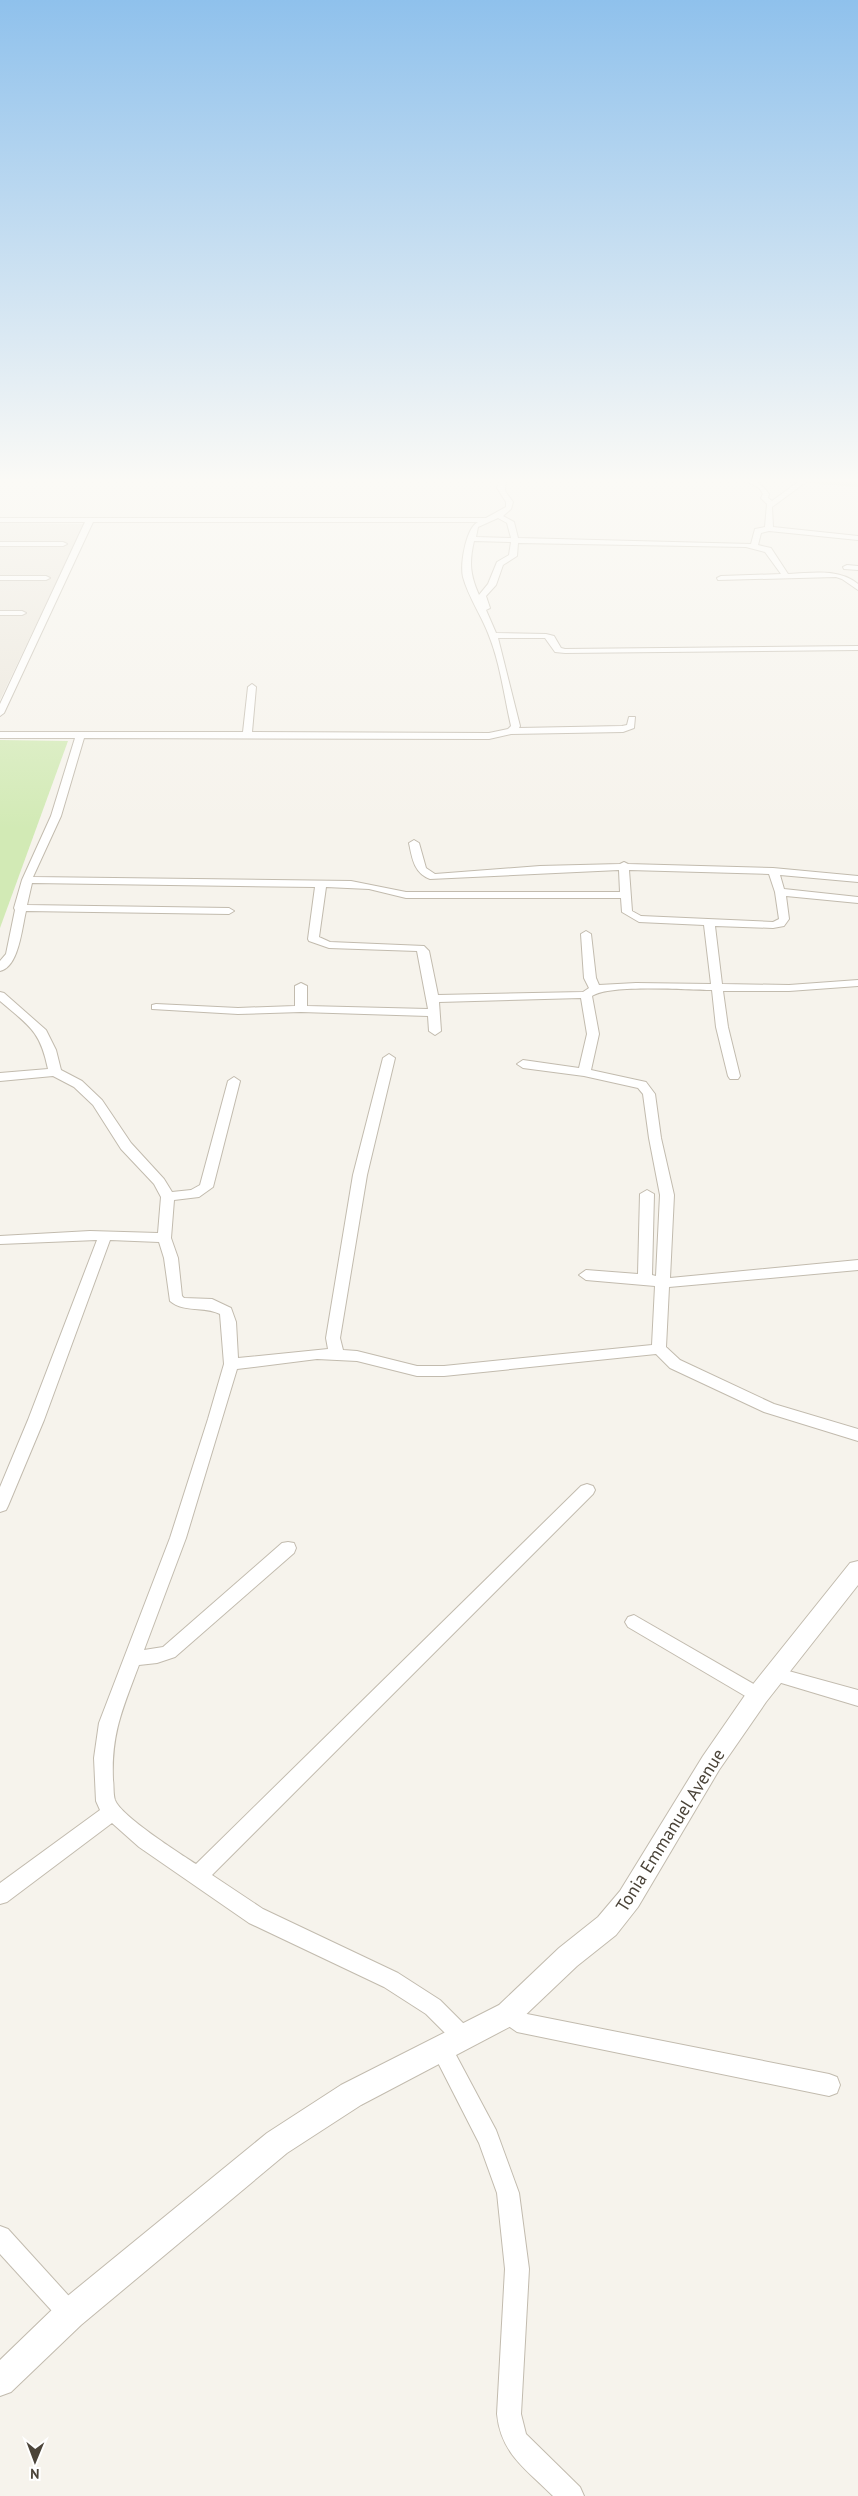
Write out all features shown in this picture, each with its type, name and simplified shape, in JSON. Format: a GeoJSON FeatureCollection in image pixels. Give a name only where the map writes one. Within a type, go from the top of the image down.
{"type":"FeatureCollection","features":[{"type":"Feature","properties":{"kind":"street"},"geometry":{"type":"LineString","coordinates":[[0,713],[55,595]]}},
{"type":"Feature","properties":{"kind":"street"},"geometry":{"type":"LineString","coordinates":[[475,595],[493,635],[516,726],[511,731]]}},
{"type":"Feature","properties":{"kind":"street"},"geometry":{"type":"LineString","coordinates":[[482,595],[486,607],[485,616]]}},
{"type":"Feature","properties":{"kind":"street"},"geometry":{"type":"LineString","coordinates":[[0,613],[22,613]]}},
{"type":"Feature","properties":{"kind":"street"},"geometry":{"type":"LineString","coordinates":[[493,635],[550,637],[555,647],[565,651],[858,648]]}},
{"type":"Feature","properties":{"kind":"street"},"geometry":{"type":"LineString","coordinates":[[247,735],[252,687]]}},
{"type":"Feature","properties":{"kind":"street"},"geometry":{"type":"LineString","coordinates":[[0,735],[489,736],[511,731],[615,730],[631,726],[632,719]]}},
{"type":"Feature","properties":{"kind":"street"},"geometry":{"type":"LineString","coordinates":[[0,968],[11,954],[19,908],[44,839],[56,816],[80,736]]}},
{"type":"Feature","properties":{"kind":"street"},"geometry":{"type":"LineString","coordinates":[[414,843],[420,869],[426,875],[434,877],[492,870],[624,865],[692,866],[858,879]]}},
{"type":"Feature","properties":{"kind":"street"},"geometry":{"type":"LineString","coordinates":[[624,865],[627,912],[639,920],[780,924],[784,919],[780,892],[773,871]]}},
{"type":"Feature","properties":{"kind":"street"},"geometry":{"type":"LineString","coordinates":[[28,880],[359,884],[406,895],[626,895]]}},
{"type":"Feature","properties":{"kind":"street"},"geometry":{"type":"LineString","coordinates":[[321,884],[313,939],[329,946],[420,948],[423,952],[433,999],[436,1031]]}},
{"type":"Feature","properties":{"kind":"street"},"geometry":{"type":"LineString","coordinates":[[780,892],[858,900]]}},
{"type":"Feature","properties":{"kind":"street"},"geometry":{"type":"LineString","coordinates":[[19,908],[229,911]]}},
{"type":"Feature","properties":{"kind":"street"},"geometry":{"type":"LineString","coordinates":[[709,922],[722,1028],[734,1076]]}},
{"type":"Feature","properties":{"kind":"street"},"geometry":{"type":"LineString","coordinates":[[584,1072],[593,1034],[586,934]]}},
{"type":"Feature","properties":{"kind":"street"},"geometry":{"type":"LineString","coordinates":[[433,999],[591,992],[636,986],[798,988],[858,983]]}},
{"type":"Feature","properties":{"kind":"street"},"geometry":{"type":"LineString","coordinates":[[301,986],[301,1009]]}},
{"type":"Feature","properties":{"kind":"street"},"geometry":{"type":"LineString","coordinates":[[0,995],[42,1032],[50,1050],[55,1072]]}},
{"type":"Feature","properties":{"kind":"street"},"geometry":{"type":"LineString","coordinates":[[156,1008],[238,1011],[301,1009],[433,1013]]}},
{"type":"Feature","properties":{"kind":"street"},"geometry":{"type":"LineString","coordinates":[[339,1355],[334,1347],[333,1338],[360,1175],[388,1058]]}},
{"type":"Feature","properties":{"kind":"street"},"geometry":{"type":"LineString","coordinates":[[523,1064],[584,1072],[642,1085],[648,1089],[655,1138],[667,1195],[659,1348]]}},
{"type":"Feature","properties":{"kind":"street"},"geometry":{"type":"LineString","coordinates":[[0,1077],[55,1072],[78,1084],[98,1103],[126,1146],[159,1182],[168,1198],[164,1238],[171,1258],[175,1298],[182,1303],[212,1304],[226,1311],[229,1322],[231,1364],[216,1419],[178,1538],[108,1723],[103,1787],[105,1801],[112,1812],[146,1841],[256,1916],[391,1980],[433,2007],[452,2041],[508,2193],[517,2269],[509,2414],[511,2432],[525,2453],[570,2496]]}},
{"type":"Feature","properties":{"kind":"street"},"geometry":{"type":"LineString","coordinates":[[168,1198],[194,1194],[206,1187],[234,1081]]}},
{"type":"Feature","properties":{"kind":"street"},"geometry":{"type":"LineString","coordinates":[[645,1279],[647,1194]]}},
{"type":"Feature","properties":{"kind":"street"},"geometry":{"type":"LineString","coordinates":[[0,1240],[34,1237],[105,1236],[164,1238]]}},
{"type":"Feature","properties":{"kind":"street"},"geometry":{"type":"LineString","coordinates":[[0,1506],[36,1420],[105,1236]]}},
{"type":"Feature","properties":{"kind":"street"},"geometry":{"type":"LineString","coordinates":[[586,1275],[645,1279],[663,1283],[858,1265]]}},
{"type":"Feature","properties":{"kind":"street"},"geometry":{"type":"LineString","coordinates":[[231,1364],[317,1354],[357,1356],[417,1371],[427,1371],[659,1348],[676,1364],[769,1408],[858,1435]]}},
{"type":"Feature","properties":{"kind":"street"},"geometry":{"type":"LineString","coordinates":[[197,1876],[587,1490]]}},
{"type":"Feature","properties":{"kind":"street"},"geometry":{"type":"LineString","coordinates":[[134,1658],[157,1656],[169,1652],[288,1548]]}},
{"type":"Feature","properties":{"kind":"street","name":"Tonia Emmanuel Avenue"},"geometry":{"type":"LineString","coordinates":[[0,2381],[70,2314],[277,2143],[351,2095],[452,2041],[508,2014],[568,1957],[607,1926],[629,1899],[711,1763],[758,1695],[858,1569]]}},
{"type":"Feature","properties":{"kind":"street"},"geometry":{"type":"LineString","coordinates":[[634,1622],[758,1695]]}},
{"type":"Feature","properties":{"kind":"street"},"geometry":{"type":"LineString","coordinates":[[774,1674],[858,1698]]}},
{"type":"Feature","properties":{"kind":"street"},"geometry":{"type":"LineString","coordinates":[[0,1895],[112,1812]]}},
{"type":"Feature","properties":{"kind":"street"},"geometry":{"type":"LineString","coordinates":[[508,2014],[517,2022],[829,2085]]}},
{"type":"Feature","properties":{"kind":"street"},"geometry":{"type":"LineString","coordinates":[[0,2237],[70,2314]]}},
{"type":"Feature","properties":{"kind":"shaded area"},"geometry":{"type":"Polygon","coordinates":[[[0,595],[50,595],[0,700],[0,595]]]}},
{"type":"Feature","properties":{"kind":"green space"},"geometry":{"type":"Polygon","coordinates":[[[0,740],[68,741],[0,928],[0,740]]]}}]}
